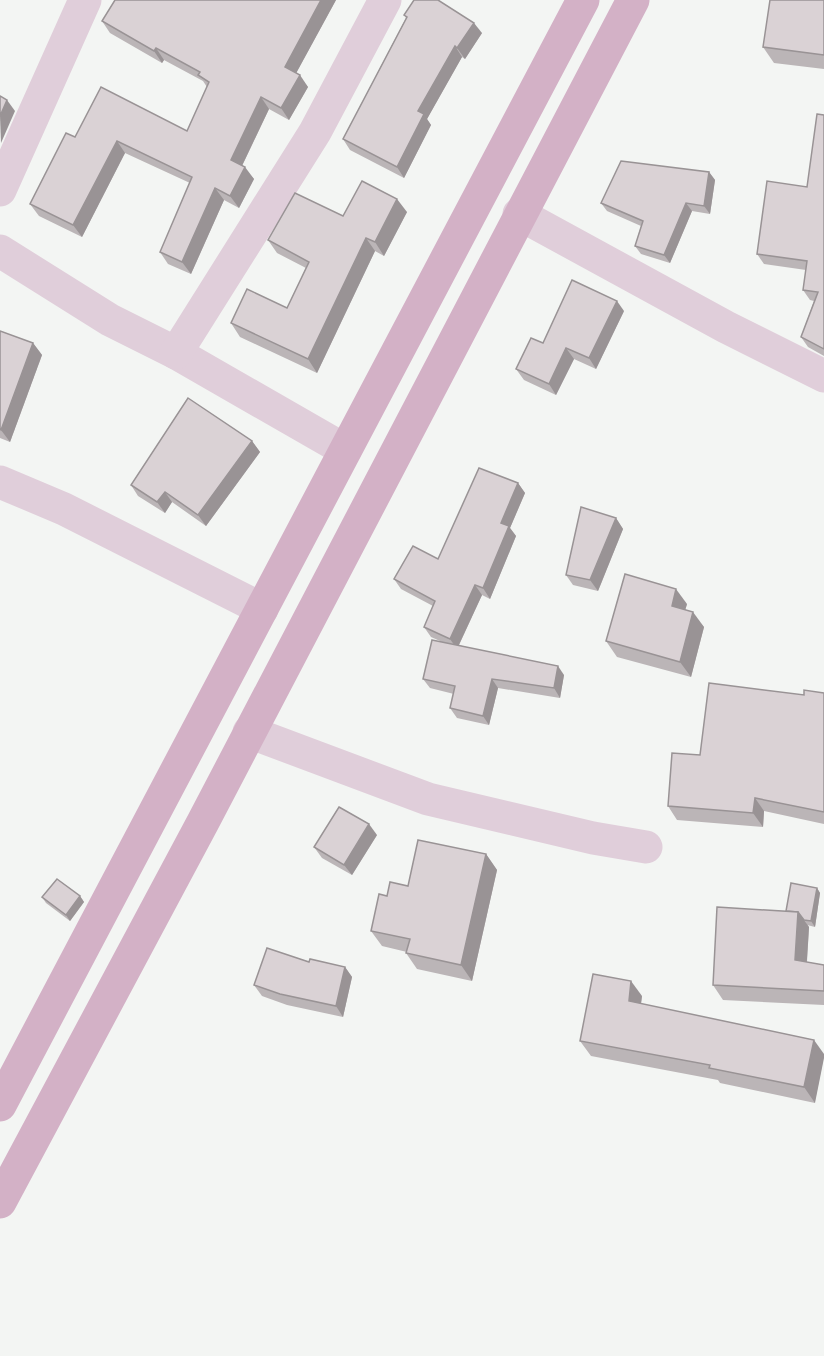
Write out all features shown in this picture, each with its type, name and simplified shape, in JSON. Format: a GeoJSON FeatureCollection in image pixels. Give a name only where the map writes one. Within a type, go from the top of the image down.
{"type":"FeatureCollection","features":[{"type":"Feature","properties":{"kind":"main road"},"geometry":{"type":"LineString","coordinates":[[0,1105],[583,0]]}},
{"type":"Feature","properties":{"kind":"main road"},"geometry":{"type":"LineString","coordinates":[[0,1202],[633,0]]}},
{"type":"Feature","properties":{"kind":"street"},"geometry":{"type":"LineString","coordinates":[[0,190],[85,0]]}},
{"type":"Feature","properties":{"kind":"street"},"geometry":{"type":"LineString","coordinates":[[176,353],[315,132],[385,0]]}},
{"type":"Feature","properties":{"kind":"street"},"geometry":{"type":"LineString","coordinates":[[519,214],[726,327],[824,376]]}},
{"type":"Feature","properties":{"kind":"street"},"geometry":{"type":"LineString","coordinates":[[0,251],[111,320],[176,353],[345,450]]}},
{"type":"Feature","properties":{"kind":"street"},"geometry":{"type":"LineString","coordinates":[[0,482],[64,509],[262,609]]}},
{"type":"Feature","properties":{"kind":"street"},"geometry":{"type":"LineString","coordinates":[[249,732],[428,799],[593,838],[646,847]]}},
{"type":"Feature","properties":{"kind":"building"},"geometry":{"type":"Polygon","coordinates":[[[115,0],[321,0],[285,67],[300,75],[281,108],[261,97],[231,160],[245,167],[230,196],[215,188],[182,262],[160,252],[192,177],[117,141],[73,225],[30,204],[66,133],[75,137],[101,87],[187,131],[209,82],[198,75],[200,72],[156,48],[154,51],[102,21],[115,0]]]}},
{"type":"Feature","properties":{"kind":"building"},"geometry":{"type":"Polygon","coordinates":[[[414,0],[438,0],[474,23],[457,48],[455,46],[418,111],[424,114],[397,167],[343,139],[407,17],[404,15],[414,0]]]}},
{"type":"Feature","properties":{"kind":"building"},"geometry":{"type":"Polygon","coordinates":[[[770,0],[824,0],[824,55],[763,47],[770,0]]]}},
{"type":"Feature","properties":{"kind":"building"},"geometry":{"type":"Polygon","coordinates":[[[0,96],[7,100],[0,116],[0,96]]]}},
{"type":"Feature","properties":{"kind":"building"},"geometry":{"type":"Polygon","coordinates":[[[817,114],[824,115],[824,349],[801,337],[818,292],[803,290],[807,261],[757,254],[767,181],[807,187],[817,114]]]}},
{"type":"Feature","properties":{"kind":"building"},"geometry":{"type":"Polygon","coordinates":[[[621,161],[709,172],[704,206],[686,203],[664,255],[635,246],[643,221],[601,203],[621,161]]]}},
{"type":"Feature","properties":{"kind":"building"},"geometry":{"type":"Polygon","coordinates":[[[362,181],[397,199],[375,242],[366,238],[308,359],[231,323],[247,289],[287,308],[309,262],[268,240],[295,193],[343,216],[362,181]]]}},
{"type":"Feature","properties":{"kind":"building"},"geometry":{"type":"Polygon","coordinates":[[[572,280],[617,301],[589,358],[566,348],[549,384],[516,369],[531,338],[543,343],[572,280]]]}},
{"type":"Feature","properties":{"kind":"building"},"geometry":{"type":"Polygon","coordinates":[[[0,331],[33,343],[1,430],[0,429],[0,331]]]}},
{"type":"Feature","properties":{"kind":"building"},"geometry":{"type":"Polygon","coordinates":[[[188,398],[252,441],[198,515],[165,492],[157,502],[131,485],[188,398]]]}},
{"type":"Feature","properties":{"kind":"building"},"geometry":{"type":"Polygon","coordinates":[[[479,468],[518,483],[501,523],[509,526],[483,588],[475,585],[450,639],[424,627],[435,601],[394,579],[413,546],[438,559],[479,468]]]}},
{"type":"Feature","properties":{"kind":"building"},"geometry":{"type":"Polygon","coordinates":[[[581,507],[616,518],[590,580],[566,575],[581,507]]]}},
{"type":"Feature","properties":{"kind":"building"},"geometry":{"type":"Polygon","coordinates":[[[625,574],[676,589],[672,606],[693,612],[680,662],[606,641],[625,574]]]}},
{"type":"Feature","properties":{"kind":"building"},"geometry":{"type":"Polygon","coordinates":[[[432,640],[558,666],[554,688],[492,679],[483,716],[450,708],[455,686],[423,679],[432,640]]]}},
{"type":"Feature","properties":{"kind":"building"},"geometry":{"type":"Polygon","coordinates":[[[709,683],[804,695],[804,690],[824,693],[824,812],[755,798],[753,813],[668,806],[672,753],[700,755],[709,683]]]}},
{"type":"Feature","properties":{"kind":"building"},"geometry":{"type":"Polygon","coordinates":[[[339,807],[369,824],[344,865],[314,847],[339,807]]]}},
{"type":"Feature","properties":{"kind":"building"},"geometry":{"type":"Polygon","coordinates":[[[418,840],[486,854],[461,965],[406,953],[410,939],[371,931],[379,894],[387,896],[390,882],[408,886],[418,840]]]}},
{"type":"Feature","properties":{"kind":"building"},"geometry":{"type":"Polygon","coordinates":[[[57,879],[80,896],[66,915],[42,897],[57,879]]]}},
{"type":"Feature","properties":{"kind":"building"},"geometry":{"type":"Polygon","coordinates":[[[791,883],[817,888],[811,921],[804,920],[798,912],[786,911],[791,883]]]}},
{"type":"Feature","properties":{"kind":"building"},"geometry":{"type":"Polygon","coordinates":[[[717,907],[798,912],[795,960],[824,965],[824,991],[713,985],[717,907]]]}},
{"type":"Feature","properties":{"kind":"building"},"geometry":{"type":"Polygon","coordinates":[[[267,948],[309,962],[310,959],[345,967],[336,1006],[280,994],[254,985],[267,948]]]}},
{"type":"Feature","properties":{"kind":"building"},"geometry":{"type":"Polygon","coordinates":[[[593,974],[631,981],[629,1001],[814,1040],[804,1087],[709,1068],[710,1065],[580,1041],[593,974]]]}}]}
